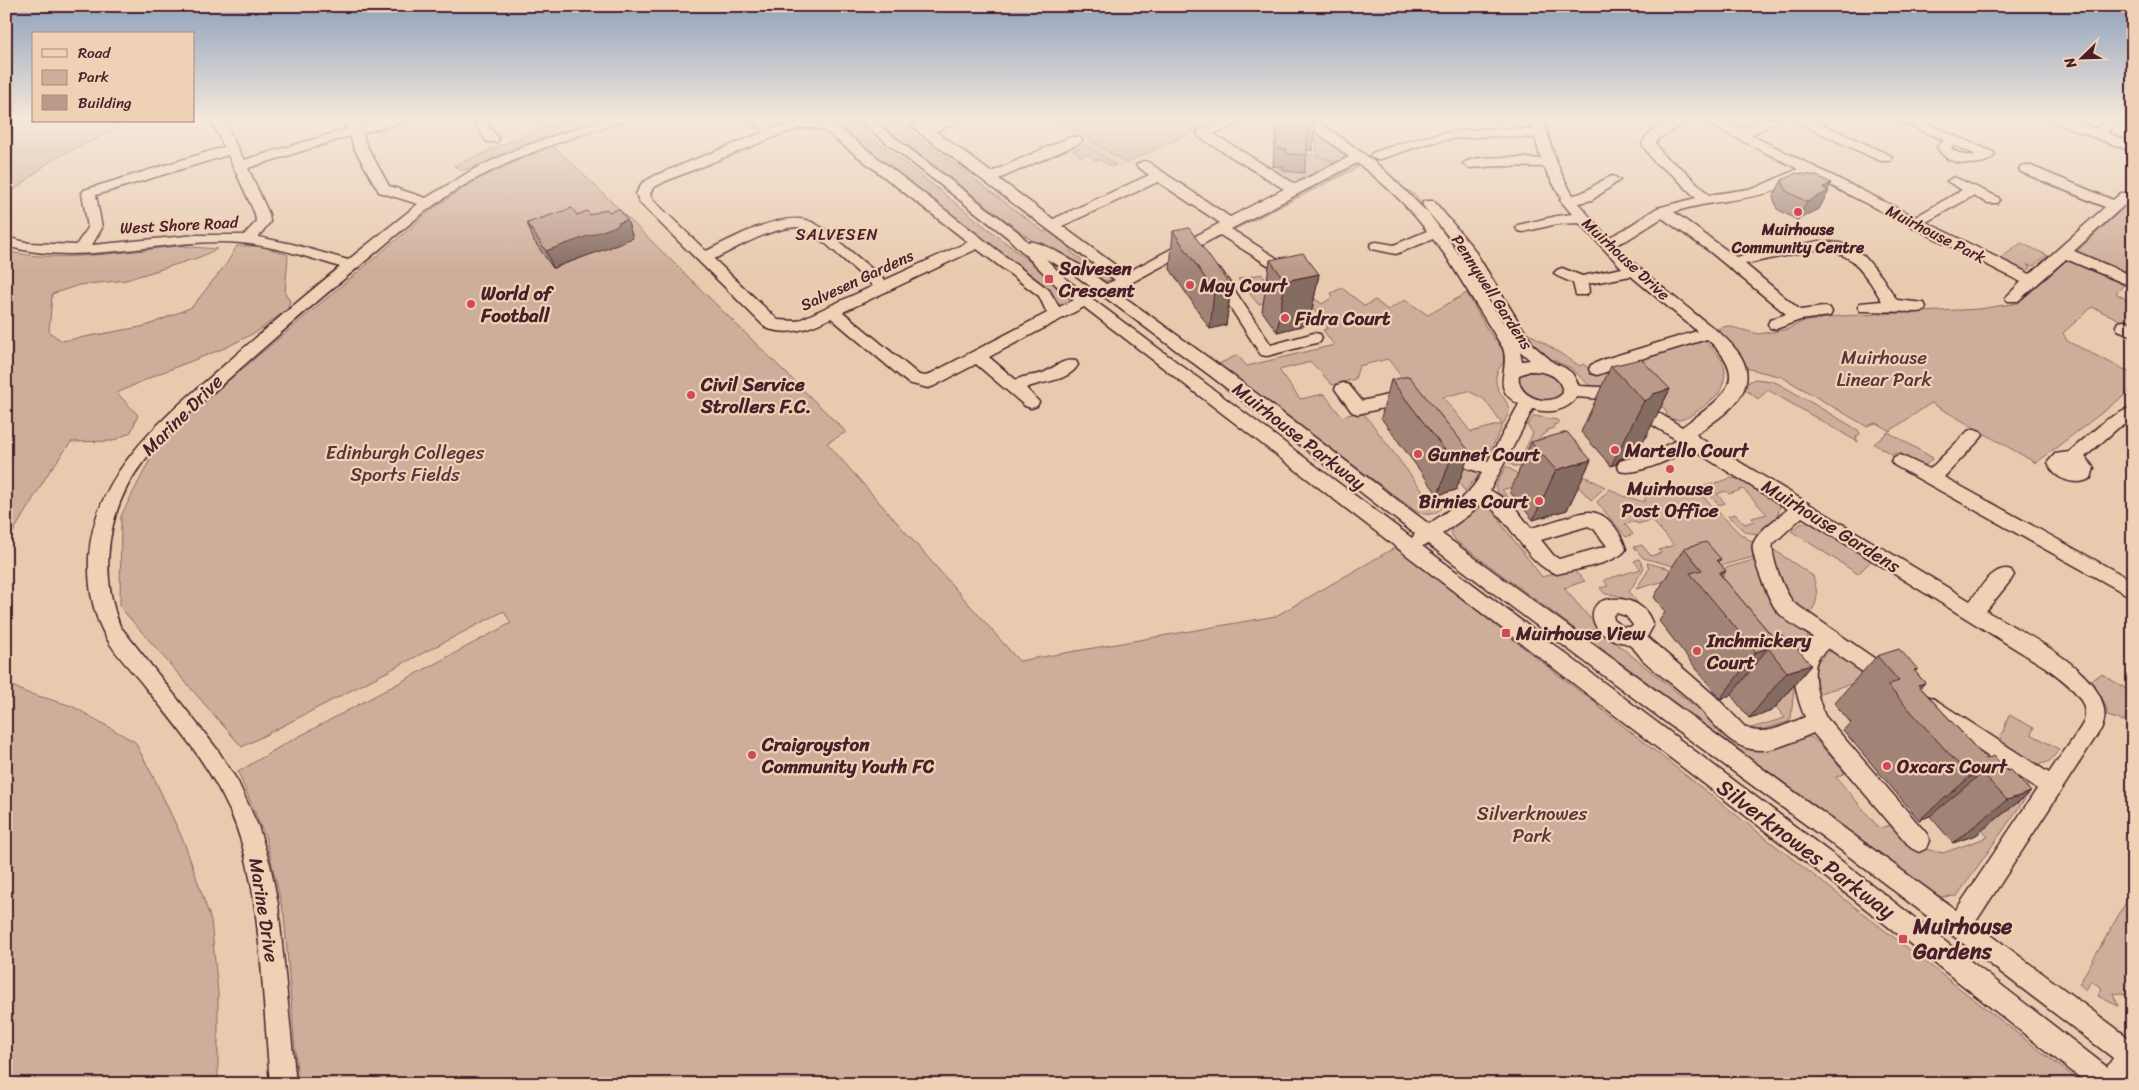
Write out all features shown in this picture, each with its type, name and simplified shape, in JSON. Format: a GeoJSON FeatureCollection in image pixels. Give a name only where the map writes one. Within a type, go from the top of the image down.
{"type":"FeatureCollection","features":[{"type":"Feature","properties":{"kind":"street"},"geometry":{"type":"LineString","coordinates":[[82,248],[95,228],[89,193],[167,169]]}},
{"type":"Feature","properties":{"kind":"street"},"geometry":{"type":"LineString","coordinates":[[241,169],[262,214],[262,222],[248,240]]}},
{"type":"Feature","properties":{"kind":"street"},"geometry":{"type":"LineString","coordinates":[[373,169],[384,189],[428,203]]}},
{"type":"Feature","properties":{"kind":"street","name":"Marine Drive"},"geometry":{"type":"LineString","coordinates":[[283,1084],[269,924],[260,866],[240,808],[218,768],[198,737],[110,627],[103,602],[99,575],[101,535],[110,504],[129,470],[153,438],[252,348],[428,203],[458,182],[484,169]]}},
{"type":"Feature","properties":{"kind":"street","name":"Salvesen Gardens"},"geometry":{"type":"LineString","coordinates":[[683,169],[652,182],[644,191],[645,200],[772,324],[780,327],[800,326],[834,312],[977,243],[882,169]]}},
{"type":"Feature","properties":{"kind":"street","name":"Muirhouse Parkway"},"geometry":{"type":"LineString","coordinates":[[927,169],[1012,234],[1060,281],[1549,653]]}},
{"type":"Feature","properties":{"kind":"street"},"geometry":{"type":"LineString","coordinates":[[977,169],[1125,280]]}},
{"type":"Feature","properties":{"kind":"street"},"geometry":{"type":"LineString","coordinates":[[989,178],[1010,169]]}},
{"type":"Feature","properties":{"kind":"street"},"geometry":{"type":"LineString","coordinates":[[1149,169],[1224,226],[1307,283]]}},
{"type":"Feature","properties":{"kind":"street"},"geometry":{"type":"LineString","coordinates":[[1259,169],[1293,190]]}},
{"type":"Feature","properties":{"kind":"street"},"geometry":{"type":"LineString","coordinates":[[1105,290],[1183,247],[1337,169]]}},
{"type":"Feature","properties":{"kind":"street","name":"Pennywell Gardens"},"geometry":{"type":"LineString","coordinates":[[1377,169],[1400,183],[1450,229],[1491,287],[1527,349],[1548,367],[1565,377],[1572,391]]}},
{"type":"Feature","properties":{"kind":"street","name":"Pennywell Gardens"},"geometry":{"type":"LineString","coordinates":[[1388,169],[1438,234],[1511,348],[1516,361],[1509,379],[1512,389],[1529,402]]}},
{"type":"Feature","properties":{"kind":"street","name":"Muirhouse Drive"},"geometry":{"type":"LineString","coordinates":[[1551,169],[1568,200],[1605,243],[1634,271],[1720,343],[1732,358],[1739,371],[1737,386],[1728,398],[1687,437]]}},
{"type":"Feature","properties":{"kind":"street"},"geometry":{"type":"LineString","coordinates":[[1673,169],[1707,201]]}},
{"type":"Feature","properties":{"kind":"street"},"geometry":{"type":"LineString","coordinates":[[1605,243],[1618,240],[1662,211],[1686,204],[1772,188],[1807,169]]}},
{"type":"Feature","properties":{"kind":"street","name":"Muirhouse Park"},"geometry":{"type":"LineString","coordinates":[[1811,169],[1914,223],[2031,280]]}},
{"type":"Feature","properties":{"kind":"street"},"geometry":{"type":"LineString","coordinates":[[2026,169],[2123,198]]}},
{"type":"Feature","properties":{"kind":"street"},"geometry":{"type":"LineString","coordinates":[[1052,226],[1159,176]]}},
{"type":"Feature","properties":{"kind":"street"},"geometry":{"type":"LineString","coordinates":[[1568,200],[1587,197],[1613,180]]}},
{"type":"Feature","properties":{"kind":"street"},"geometry":{"type":"LineString","coordinates":[[1954,180],[1993,200]]}},
{"type":"Feature","properties":{"kind":"street"},"geometry":{"type":"LineString","coordinates":[[1914,223],[1973,190]]}},
{"type":"Feature","properties":{"kind":"street"},"geometry":{"type":"LineString","coordinates":[[2012,294],[2031,280],[2123,198]]}},
{"type":"Feature","properties":{"kind":"street"},"geometry":{"type":"LineString","coordinates":[[1662,211],[1732,262],[1797,315]]}},
{"type":"Feature","properties":{"kind":"street"},"geometry":{"type":"LineString","coordinates":[[1522,228],[1539,218],[1582,218]]}},
{"type":"Feature","properties":{"kind":"street"},"geometry":{"type":"LineString","coordinates":[[703,258],[778,225],[798,222],[814,228],[884,287]]}},
{"type":"Feature","properties":{"kind":"street","name":"Muirhouse Parkway"},"geometry":{"type":"LineString","coordinates":[[1012,234],[1076,269],[1246,394],[1317,452],[1581,646]]}},
{"type":"Feature","properties":{"kind":"street"},"geometry":{"type":"LineString","coordinates":[[1376,246],[1399,252],[1428,235],[1438,234]]}},
{"type":"Feature","properties":{"kind":"street","name":"West Shore Road"},"geometry":{"type":"LineString","coordinates":[[6,241],[30,247],[82,248],[168,240],[223,238],[259,241],[351,266]]}},
{"type":"Feature","properties":{"kind":"street"},"geometry":{"type":"LineString","coordinates":[[977,243],[1044,293],[1049,299],[1053,313],[1056,316]]}},
{"type":"Feature","properties":{"kind":"street"},"geometry":{"type":"LineString","coordinates":[[1732,262],[1819,245],[1836,246],[1858,258],[1876,280],[1892,305]]}},
{"type":"Feature","properties":{"kind":"street"},"geometry":{"type":"LineString","coordinates":[[1183,247],[1203,260],[1267,350],[1314,338]]}},
{"type":"Feature","properties":{"kind":"street"},"geometry":{"type":"LineString","coordinates":[[2063,252],[2133,282]]}},
{"type":"Feature","properties":{"kind":"street"},"geometry":{"type":"LineString","coordinates":[[1562,273],[1580,287],[1634,271]]}},
{"type":"Feature","properties":{"kind":"street"},"geometry":{"type":"LineString","coordinates":[[834,312],[906,374],[920,381],[928,382],[1086,300]]}},
{"type":"Feature","properties":{"kind":"street"},"geometry":{"type":"LineString","coordinates":[[1866,307],[1918,306]]}},
{"type":"Feature","properties":{"kind":"street"},"geometry":{"type":"LineString","coordinates":[[1776,324],[1797,315],[1824,312]]}},
{"type":"Feature","properties":{"kind":"street"},"geometry":{"type":"LineString","coordinates":[[1597,369],[1638,353],[1657,350],[1709,333]]}},
{"type":"Feature","properties":{"kind":"street"},"geometry":{"type":"LineString","coordinates":[[978,356],[1031,402]]}},
{"type":"Feature","properties":{"kind":"street"},"geometry":{"type":"LineString","coordinates":[[1014,387],[1028,381],[1046,378],[1070,365]]}},
{"type":"Feature","properties":{"kind":"street","name":"Pennywell Gardens"},"geometry":{"type":"LineString","coordinates":[[1513,371],[1528,365],[1548,367]]}},
{"type":"Feature","properties":{"kind":"street"},"geometry":{"type":"LineString","coordinates":[[1344,389],[1358,408],[1396,399],[1410,402],[1420,411]]}},
{"type":"Feature","properties":{"kind":"street"},"geometry":{"type":"LineString","coordinates":[[1412,548],[1428,533],[1464,509],[1480,493],[1529,402],[1541,405],[1558,405],[1567,400],[1572,391]]}},
{"type":"Feature","properties":{"kind":"street","name":"Muirhouse Gardens"},"geometry":{"type":"LineString","coordinates":[[1572,391],[1612,395],[1623,399],[2066,670],[2087,692],[2095,714],[2094,723],[1959,926]]}},
{"type":"Feature","properties":{"kind":"street"},"geometry":{"type":"LineString","coordinates":[[2074,460],[2074,456],[2112,424],[2133,412]]}},
{"type":"Feature","properties":{"kind":"street"},"geometry":{"type":"LineString","coordinates":[[1434,430],[1455,455],[1494,470]]}},
{"type":"Feature","properties":{"kind":"street"},"geometry":{"type":"LineString","coordinates":[[1932,478],[1974,435]]}},
{"type":"Feature","properties":{"kind":"street"},"geometry":{"type":"LineString","coordinates":[[1626,466],[1644,462],[1684,444],[1687,437]]}},
{"type":"Feature","properties":{"kind":"street"},"geometry":{"type":"LineString","coordinates":[[1900,460],[2133,590]]}},
{"type":"Feature","properties":{"kind":"street"},"geometry":{"type":"LineString","coordinates":[[1480,493],[1506,509],[1528,536]]}},
{"type":"Feature","properties":{"kind":"street"},"geometry":{"type":"LineString","coordinates":[[1801,508],[1766,539],[1762,546],[1780,601],[1795,616],[1826,638],[2052,786]]}},
{"type":"Feature","properties":{"kind":"street"},"geometry":{"type":"LineString","coordinates":[[1972,613],[2004,575]]}},
{"type":"Feature","properties":{"kind":"street"},"geometry":{"type":"LineString","coordinates":[[1633,636],[1645,650],[1709,703],[1731,730],[1742,737],[1762,741],[1817,722]]}},
{"type":"Feature","properties":{"kind":"street"},"geometry":{"type":"LineString","coordinates":[[1826,638],[1808,655],[1805,680],[1808,700],[1817,722],[1918,841]]}},
{"type":"Feature","properties":{"kind":"street","name":"Silverknowes Parkway"},"geometry":{"type":"LineString","coordinates":[[1581,646],[2132,1056]]}},
{"type":"Feature","properties":{"kind":"street","name":"Silverknowes Parkway"},"geometry":{"type":"LineString","coordinates":[[1549,653],[1832,868],[2110,1084]]}},
{"type":"Feature","properties":{"kind":"street"},"geometry":{"type":"LineString","coordinates":[[2110,1084],[2132,1056]]}},
{"type":"Feature","properties":{"kind":"green space"},"geometry":{"type":"Polygon","coordinates":[[[6,169],[41,169],[8,195],[6,201],[6,169]]]}},
{"type":"Feature","properties":{"kind":"green space"},"geometry":{"type":"Polygon","coordinates":[[[500,169],[578,169],[846,432],[827,443],[1019,661],[1276,616],[1396,547],[1745,822],[2083,1084],[298,1084],[284,915],[266,839],[238,772],[283,745],[511,623],[504,611],[242,747],[120,607],[121,516],[152,456],[173,427],[433,209],[472,182],[500,169]]]}},
{"type":"Feature","properties":{"kind":"green space"},"geometry":{"type":"Polygon","coordinates":[[[890,169],[912,169],[1068,292],[1072,299],[1066,305],[1057,306],[1056,299],[1051,292],[890,169]]]}},
{"type":"Feature","properties":{"kind":"green space"},"geometry":{"type":"Polygon","coordinates":[[[938,169],[961,169],[1044,232],[1051,229],[1076,248],[1070,251],[1100,274],[1106,271],[1113,278],[1112,280],[1104,281],[1083,265],[1034,242],[938,169]]]}},
{"type":"Feature","properties":{"kind":"green space"},"geometry":{"type":"Polygon","coordinates":[[[1268,169],[1283,169],[1283,171],[1284,169],[1322,169],[1296,182],[1291,182],[1268,169]]]}},
{"type":"Feature","properties":{"kind":"green space"},"geometry":{"type":"Polygon","coordinates":[[[1346,169],[1355,169],[1231,231],[1230,229],[1301,191],[1307,191],[1325,180],[1330,180],[1347,171],[1346,169]]]}},
{"type":"Feature","properties":{"kind":"green space"},"geometry":{"type":"Polygon","coordinates":[[[1407,190],[1429,209],[1458,247],[1496,304],[1512,341],[1406,192],[1407,190]]]}},
{"type":"Feature","properties":{"kind":"green space"},"geometry":{"type":"Polygon","coordinates":[[[2130,202],[2133,203],[2133,263],[2122,274],[2075,253],[2130,202]]]}},
{"type":"Feature","properties":{"kind":"green space"},"geometry":{"type":"Polygon","coordinates":[[[2021,243],[2047,255],[2033,266],[2027,265],[2031,268],[2023,271],[1997,261],[2021,243]]]}},
{"type":"Feature","properties":{"kind":"green space"},"geometry":{"type":"Polygon","coordinates":[[[181,246],[217,249],[200,257],[126,280],[79,285],[52,294],[49,332],[62,341],[146,326],[192,307],[227,263],[237,246],[262,246],[288,255],[285,293],[290,301],[288,309],[258,331],[225,348],[158,374],[117,393],[138,415],[131,432],[113,441],[71,442],[49,472],[6,544],[6,251],[26,255],[70,256],[181,246]]]}},
{"type":"Feature","properties":{"kind":"green space","name":"Muirhouse Linear Park"},"geometry":{"type":"Polygon","coordinates":[[[2068,259],[2124,285],[2116,293],[2133,304],[2133,326],[2092,307],[2063,333],[2067,341],[2133,374],[2133,389],[2036,463],[1931,403],[1890,431],[1876,423],[1866,426],[1782,377],[1746,368],[1711,331],[1727,326],[1759,334],[1788,329],[1801,322],[1840,316],[1979,309],[2018,303],[2068,259]]]}},
{"type":"Feature","properties":{"kind":"green space"},"geometry":{"type":"Polygon","coordinates":[[[1262,274],[1281,299],[1258,304],[1238,279],[1262,274]]]}},
{"type":"Feature","properties":{"kind":"green space"},"geometry":{"type":"Polygon","coordinates":[[[1342,288],[1365,306],[1375,300],[1388,310],[1405,300],[1428,315],[1467,293],[1487,329],[1505,353],[1506,359],[1498,369],[1496,384],[1509,412],[1487,458],[1481,459],[1459,452],[1388,359],[1359,366],[1355,379],[1332,385],[1311,362],[1279,370],[1300,399],[1324,394],[1342,417],[1362,411],[1428,498],[1443,507],[1437,512],[1425,514],[1417,512],[1217,365],[1237,355],[1247,366],[1334,345],[1323,330],[1328,328],[1307,301],[1315,299],[1322,304],[1333,297],[1331,293],[1342,288]],[[1468,391],[1443,397],[1471,432],[1502,424],[1484,399],[1468,391]]]}},
{"type":"Feature","properties":{"kind":"green space"},"geometry":{"type":"Polygon","coordinates":[[[1527,332],[1580,366],[1583,364],[1597,374],[1623,369],[1644,356],[1704,341],[1723,363],[1724,380],[1718,394],[1700,409],[1684,419],[1668,418],[1665,409],[1636,392],[1590,386],[1571,368],[1544,356],[1538,351],[1527,332]]]}},
{"type":"Feature","properties":{"kind":"green space"},"geometry":{"type":"Polygon","coordinates":[[[1526,371],[1545,371],[1561,380],[1564,393],[1552,400],[1538,399],[1532,396],[1521,387],[1518,381],[1522,373],[1526,371]]]}},
{"type":"Feature","properties":{"kind":"green space"},"geometry":{"type":"Polygon","coordinates":[[[1755,379],[1772,381],[1781,385],[1858,430],[1860,434],[1856,437],[1858,442],[1768,390],[1758,399],[1745,389],[1745,384],[1755,379]]]}},
{"type":"Feature","properties":{"kind":"green space"},"geometry":{"type":"Polygon","coordinates":[[[1534,416],[1557,420],[1560,423],[1553,425],[1555,428],[1547,430],[1548,432],[1542,435],[1536,444],[1562,474],[1514,466],[1508,463],[1520,460],[1533,433],[1527,425],[1534,416]]]}},
{"type":"Feature","properties":{"kind":"green space"},"geometry":{"type":"Polygon","coordinates":[[[1888,432],[1933,458],[1926,465],[1915,462],[1900,453],[1891,454],[1874,444],[1888,432]]]}},
{"type":"Feature","properties":{"kind":"green space"},"geometry":{"type":"Polygon","coordinates":[[[1441,460],[1475,470],[1478,476],[1465,491],[1441,460]]]}},
{"type":"Feature","properties":{"kind":"green space"},"geometry":{"type":"Polygon","coordinates":[[[1506,466],[1529,482],[1502,490],[1509,498],[1499,494],[1495,487],[1506,466]]]}},
{"type":"Feature","properties":{"kind":"green space"},"geometry":{"type":"Polygon","coordinates":[[[1582,475],[1605,487],[1591,500],[1569,477],[1582,475]]]}},
{"type":"Feature","properties":{"kind":"green space"},"geometry":{"type":"Polygon","coordinates":[[[1732,478],[1745,481],[1759,488],[1780,507],[1778,515],[1758,534],[1745,532],[1728,516],[1735,514],[1745,524],[1754,521],[1752,518],[1767,514],[1743,489],[1729,494],[1726,491],[1717,494],[1725,503],[1719,505],[1702,487],[1732,478]]]}},
{"type":"Feature","properties":{"kind":"green space"},"geometry":{"type":"Polygon","coordinates":[[[1610,489],[1623,496],[1645,502],[1645,497],[1650,495],[1668,496],[1696,489],[1739,533],[1754,543],[1754,557],[1696,572],[1643,558],[1634,547],[1642,545],[1651,556],[1661,553],[1659,550],[1674,545],[1652,520],[1637,524],[1635,522],[1625,524],[1633,534],[1626,537],[1597,502],[1610,489]]]}},
{"type":"Feature","properties":{"kind":"green space"},"geometry":{"type":"Polygon","coordinates":[[[1484,501],[1508,518],[1499,521],[1542,577],[1571,568],[1585,581],[1564,588],[1601,631],[1693,705],[1707,707],[1727,733],[1811,737],[1820,744],[1845,773],[1836,777],[1879,828],[1891,825],[1908,834],[1921,848],[1943,853],[1988,837],[1854,683],[1816,694],[1815,675],[1817,665],[1819,660],[1830,651],[1836,652],[2021,776],[2028,786],[2027,796],[1957,896],[1942,897],[1931,892],[1456,541],[1451,533],[1452,526],[1484,501]]]}},
{"type":"Feature","properties":{"kind":"green space"},"geometry":{"type":"Polygon","coordinates":[[[1802,523],[1813,524],[1872,560],[1858,574],[1791,531],[1802,523]]]}},
{"type":"Feature","properties":{"kind":"green space"},"geometry":{"type":"Polygon","coordinates":[[[1774,550],[1813,576],[1817,597],[1814,606],[1807,615],[1791,601],[1772,557],[1774,550]]]}},
{"type":"Feature","properties":{"kind":"green space"},"geometry":{"type":"Polygon","coordinates":[[[1639,559],[1644,568],[1629,592],[1639,605],[1616,595],[1605,594],[1600,588],[1608,586],[1604,580],[1641,569],[1634,561],[1639,559]]]}},
{"type":"Feature","properties":{"kind":"green space"},"geometry":{"type":"Polygon","coordinates":[[[1750,561],[1756,561],[1808,636],[1797,657],[1791,718],[1788,722],[1757,731],[1748,729],[1785,718],[1676,582],[1750,561]]]}},
{"type":"Feature","properties":{"kind":"green space"},"geometry":{"type":"Polygon","coordinates":[[[1647,563],[1690,574],[1636,589],[1649,569],[1647,563]]]}},
{"type":"Feature","properties":{"kind":"green space"},"geometry":{"type":"Polygon","coordinates":[[[2102,674],[2133,693],[2133,709],[2124,721],[2107,716],[2104,701],[2089,681],[2102,674]]]}},
{"type":"Feature","properties":{"kind":"green space"},"geometry":{"type":"Polygon","coordinates":[[[6,683],[25,692],[72,706],[135,742],[184,842],[211,920],[218,993],[218,1084],[6,1084],[6,683]]]}},
{"type":"Feature","properties":{"kind":"green space"},"geometry":{"type":"Polygon","coordinates":[[[2009,715],[2034,728],[2031,734],[2059,749],[2052,759],[2043,763],[2030,761],[1999,742],[2009,715]]]}},
{"type":"Feature","properties":{"kind":"green space"},"geometry":{"type":"Polygon","coordinates":[[[2133,890],[2133,996],[2113,993],[2118,1006],[2098,996],[2102,988],[2091,981],[2086,990],[2079,984],[2133,890]]]}},
{"type":"Feature","properties":{"kind":"building"},"geometry":{"type":"Polygon","coordinates":[[[1796,173],[1817,176],[1831,183],[1823,188],[1829,191],[1807,202],[1786,191],[1782,180],[1796,173]]]}},
{"type":"Feature","properties":{"kind":"building"},"geometry":{"type":"Polygon","coordinates":[[[572,208],[577,215],[587,211],[590,215],[607,209],[609,212],[619,209],[627,220],[618,223],[619,225],[546,251],[527,223],[572,208]]]}},
{"type":"Feature","properties":{"kind":"building"},"geometry":{"type":"Polygon","coordinates":[[[1189,228],[1231,287],[1214,291],[1173,231],[1189,228]]]}},
{"type":"Feature","properties":{"kind":"building"},"geometry":{"type":"Polygon","coordinates":[[[1303,253],[1319,274],[1285,281],[1270,260],[1303,253]]]}},
{"type":"Feature","properties":{"kind":"building"},"geometry":{"type":"Polygon","coordinates":[[[1641,359],[1670,389],[1653,394],[1644,401],[1611,366],[1641,359]]]}},
{"type":"Feature","properties":{"kind":"building"},"geometry":{"type":"Polygon","coordinates":[[[1409,376],[1470,452],[1451,458],[1391,380],[1409,376]]]}},
{"type":"Feature","properties":{"kind":"building"},"geometry":{"type":"Polygon","coordinates":[[[1567,432],[1591,460],[1556,470],[1531,442],[1567,432]]]}},
{"type":"Feature","properties":{"kind":"building"},"geometry":{"type":"Polygon","coordinates":[[[1706,542],[1721,559],[1717,560],[1726,571],[1719,573],[1773,637],[1781,634],[1792,647],[1795,646],[1811,665],[1787,672],[1768,648],[1756,652],[1690,573],[1702,570],[1684,548],[1706,542]]]}},
{"type":"Feature","properties":{"kind":"building"},"geometry":{"type":"Polygon","coordinates":[[[1899,649],[1918,669],[1914,670],[1925,683],[1918,685],[1986,759],[1994,756],[2007,771],[2011,770],[2031,792],[2007,800],[1982,773],[1970,777],[1887,685],[1899,681],[1877,656],[1899,649]]]}},
{"type":"Feature","properties":{"kind":"place","name":"Muirhouse Community Centre"},"geometry":{"type":"Point","coordinates":[1798,212]}},
{"type":"Feature","properties":{"kind":"place","name":"Salvesen Crescent"},"geometry":{"type":"Point","coordinates":[1049,279]}},
{"type":"Feature","properties":{"kind":"place","name":"May Court"},"geometry":{"type":"Point","coordinates":[1190,285]}},
{"type":"Feature","properties":{"kind":"place","name":"World of Football"},"geometry":{"type":"Point","coordinates":[471,304]}},
{"type":"Feature","properties":{"kind":"place","name":"Fidra Court"},"geometry":{"type":"Point","coordinates":[1285,318]}},
{"type":"Feature","properties":{"kind":"place","name":"Civil Service Strollers F.C."},"geometry":{"type":"Point","coordinates":[691,395]}},
{"type":"Feature","properties":{"kind":"place","name":"Martello Court"},"geometry":{"type":"Point","coordinates":[1615,450]}},
{"type":"Feature","properties":{"kind":"place","name":"Gunnet Court"},"geometry":{"type":"Point","coordinates":[1418,454]}},
{"type":"Feature","properties":{"kind":"place","name":"Muirhouse Post Office"},"geometry":{"type":"Point","coordinates":[1670,469]}},
{"type":"Feature","properties":{"kind":"place","name":"Birnies Court"},"geometry":{"type":"Point","coordinates":[1539,501]}},
{"type":"Feature","properties":{"kind":"place","name":"Muirhouse View"},"geometry":{"type":"Point","coordinates":[1506,633]}},
{"type":"Feature","properties":{"kind":"place","name":"Inchmickery Court"},"geometry":{"type":"Point","coordinates":[1697,651]}},
{"type":"Feature","properties":{"kind":"place","name":"Craigroyston Community Youth FC"},"geometry":{"type":"Point","coordinates":[752,755]}},
{"type":"Feature","properties":{"kind":"place","name":"Oxcars Court"},"geometry":{"type":"Point","coordinates":[1887,766]}},
{"type":"Feature","properties":{"kind":"place","name":"Muirhouse Gardens"},"geometry":{"type":"Point","coordinates":[1903,939]}},
{"type":"Feature","properties":{"kind":"district","name":"SALVESEN"},"geometry":{"type":"Point","coordinates":[837,234]}},
{"type":"Feature","properties":{"kind":"park label","name":"Edinburgh Colleges Sports Fields"},"geometry":{"type":"Point","coordinates":[405,463]}},
{"type":"Feature","properties":{"kind":"park label","name":"Silverknowes Park"},"geometry":{"type":"Point","coordinates":[1532,824]}}]}
